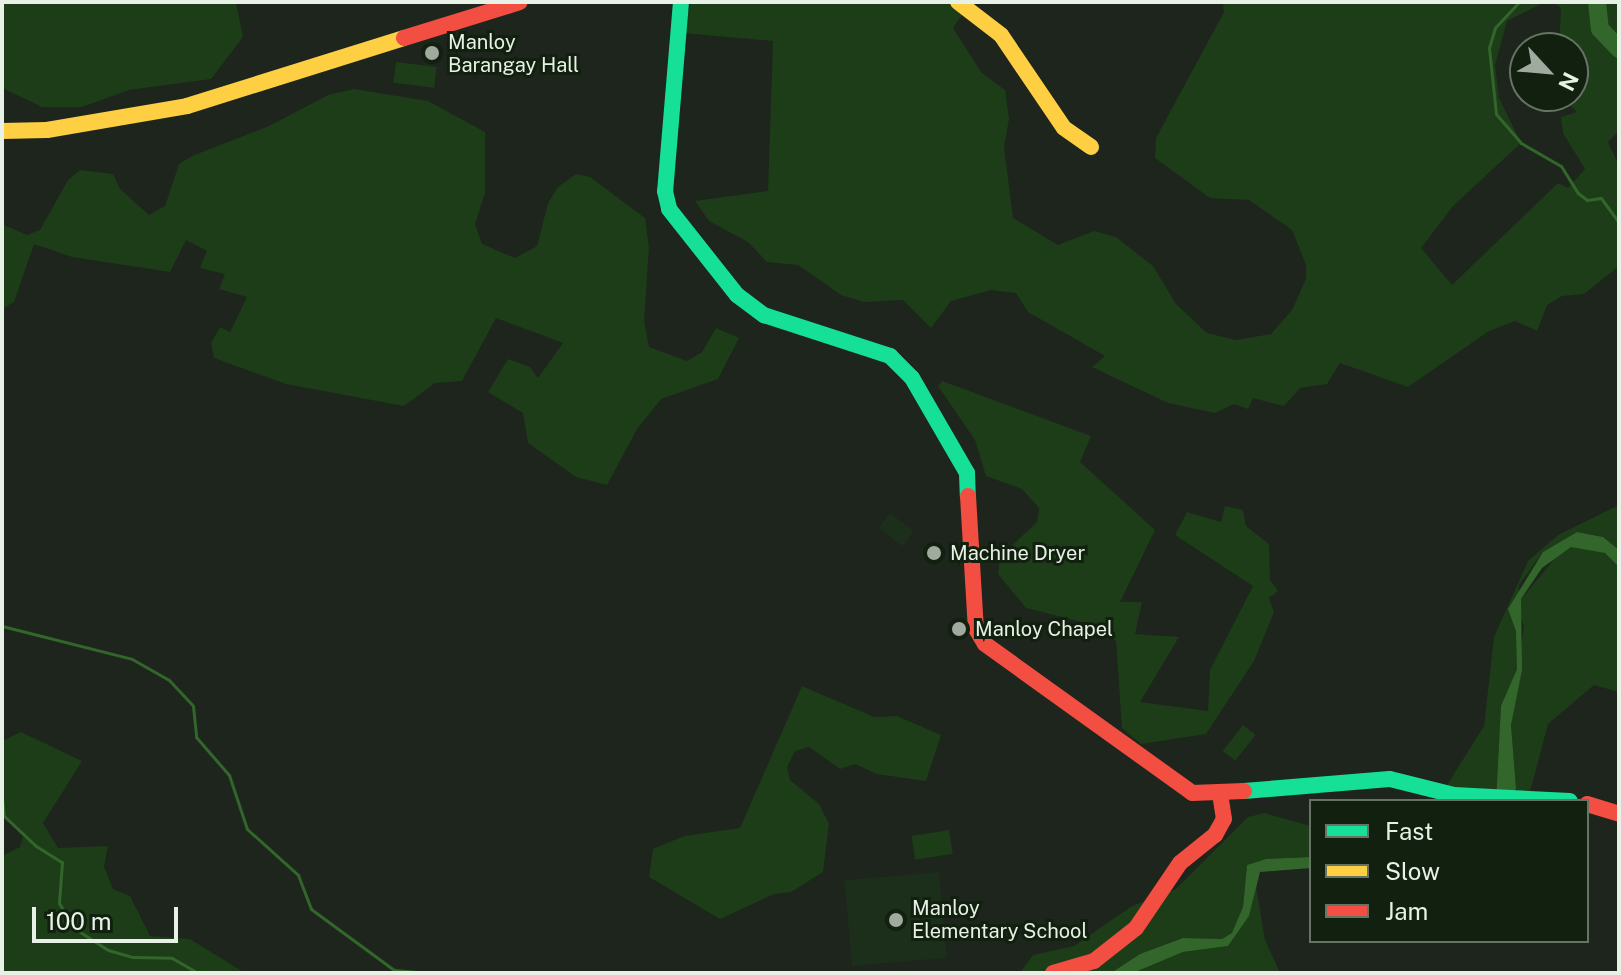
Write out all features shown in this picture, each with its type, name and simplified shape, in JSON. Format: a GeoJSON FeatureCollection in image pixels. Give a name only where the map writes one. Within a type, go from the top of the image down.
{"type":"FeatureCollection","features":[{"type":"Feature","properties":{"kind":"street"},"geometry":{"type":"LineString","coordinates":[[2,131],[47,130],[187,106],[520,2]]}},
{"type":"Feature","properties":{"kind":"street"},"geometry":{"type":"LineString","coordinates":[[681,2],[665,191],[669,209],[727,284],[764,315],[890,356],[912,378],[967,473],[969,553],[979,638],[1192,793],[1390,779],[1432,792],[1554,799]]}},
{"type":"Feature","properties":{"kind":"street"},"geometry":{"type":"LineString","coordinates":[[958,2],[1001,35],[1064,128],[1091,147]]}},
{"type":"Feature","properties":{"kind":"street"},"geometry":{"type":"LineString","coordinates":[[1053,973],[1094,961],[1136,928],[1180,863],[1215,835],[1224,819],[1220,793]]}},
{"type":"Feature","properties":{"kind":"street"},"geometry":{"type":"LineString","coordinates":[[1589,805],[1619,814]]}},
{"type":"Feature","properties":{"kind":"shaded area"},"geometry":{"type":"Polygon","coordinates":[[[2,2],[236,3],[243,37],[211,79],[129,90],[82,107],[42,107],[2,88],[2,2]]]}},
{"type":"Feature","properties":{"kind":"shaded area"},"geometry":{"type":"Polygon","coordinates":[[[691,2],[971,2],[953,28],[981,72],[1005,90],[1009,119],[1004,147],[1013,218],[1058,245],[1094,231],[1116,237],[1153,266],[1176,304],[1207,333],[1236,340],[1271,334],[1292,310],[1306,279],[1306,265],[1292,230],[1249,200],[1210,198],[1155,158],[1156,138],[1224,12],[1223,2],[1545,2],[1507,21],[1495,65],[1499,98],[1521,143],[1453,206],[1421,248],[1452,285],[1558,183],[1568,188],[1585,169],[1563,133],[1561,117],[1589,112],[1589,32],[1560,32],[1561,8],[1553,2],[1619,2],[1619,131],[1608,142],[1619,166],[1619,266],[1584,294],[1562,296],[1547,305],[1537,331],[1515,321],[1489,331],[1408,387],[1340,363],[1327,384],[1300,388],[1284,406],[1253,398],[1248,409],[1234,404],[1215,413],[1168,403],[1092,367],[1105,356],[1028,312],[1016,293],[991,290],[951,301],[931,328],[903,300],[864,302],[841,295],[798,265],[767,262],[748,242],[709,221],[695,201],[768,191],[773,41],[683,33],[691,2]]]}},
{"type":"Feature","properties":{"kind":"shaded area"},"geometry":{"type":"Polygon","coordinates":[[[396,62],[437,67],[434,88],[393,83],[396,62]]]}},
{"type":"Feature","properties":{"kind":"shaded area"},"geometry":{"type":"Polygon","coordinates":[[[354,89],[428,101],[485,132],[485,193],[475,224],[482,244],[515,258],[537,246],[548,203],[558,187],[576,174],[590,177],[645,218],[649,248],[644,321],[649,347],[687,361],[702,352],[716,328],[739,338],[718,379],[661,399],[637,429],[607,485],[576,477],[528,443],[523,413],[488,392],[508,359],[530,367],[538,378],[563,343],[496,318],[462,381],[435,383],[404,406],[286,384],[214,358],[211,343],[220,327],[230,332],[247,297],[219,289],[225,274],[200,268],[207,251],[186,240],[170,272],[72,257],[34,244],[14,302],[2,309],[2,224],[27,235],[40,230],[68,180],[80,170],[113,174],[120,189],[149,215],[165,206],[179,164],[192,156],[269,126],[328,95],[354,89]]]}},
{"type":"Feature","properties":{"kind":"shaded area"},"geometry":{"type":"Polygon","coordinates":[[[942,381],[1091,436],[1080,462],[1155,530],[1120,602],[1142,602],[1135,634],[1179,637],[1140,702],[1208,711],[1210,670],[1253,586],[1175,535],[1187,512],[1221,522],[1225,506],[1243,510],[1246,526],[1269,544],[1270,580],[1278,591],[1269,598],[1274,612],[1254,661],[1206,734],[1141,744],[1122,728],[1116,641],[1094,625],[1026,608],[998,574],[1000,557],[1037,522],[1039,508],[1022,489],[986,476],[975,440],[938,386],[942,381]]]}},
{"type":"Feature","properties":{"kind":"shaded area"},"geometry":{"type":"Polygon","coordinates":[[[1619,505],[1619,550],[1603,537],[1577,532],[1543,552],[1519,585],[1517,669],[1501,707],[1496,799],[1438,799],[1484,726],[1494,637],[1528,561],[1558,535],[1619,505]]]}},
{"type":"Feature","properties":{"kind":"shaded area"},"geometry":{"type":"Polygon","coordinates":[[[890,513],[914,531],[903,546],[879,528],[890,513]]]}},
{"type":"Feature","properties":{"kind":"shaded area"},"geometry":{"type":"Polygon","coordinates":[[[1577,532],[1603,537],[1619,550],[1619,567],[1605,553],[1571,547],[1542,568],[1521,599],[1522,670],[1511,725],[1516,788],[1513,799],[1496,799],[1501,706],[1517,669],[1516,631],[1508,609],[1543,552],[1577,532]]]}},
{"type":"Feature","properties":{"kind":"shaded area"},"geometry":{"type":"Polygon","coordinates":[[[1588,546],[1605,553],[1619,567],[1619,692],[1594,685],[1548,724],[1530,792],[1513,799],[1516,788],[1511,725],[1524,626],[1518,611],[1521,599],[1557,556],[1571,547],[1588,546]]]}},
{"type":"Feature","properties":{"kind":"shaded area"},"geometry":{"type":"Polygon","coordinates":[[[802,686],[874,717],[897,716],[941,735],[926,781],[877,774],[855,764],[840,769],[809,747],[795,751],[787,767],[790,780],[819,804],[829,824],[823,872],[791,892],[774,894],[720,919],[649,877],[653,849],[684,836],[740,828],[802,686]]]}},
{"type":"Feature","properties":{"kind":"shaded area"},"geometry":{"type":"Polygon","coordinates":[[[1243,725],[1256,735],[1235,761],[1223,751],[1243,725]]]}},
{"type":"Feature","properties":{"kind":"shaded area"},"geometry":{"type":"Polygon","coordinates":[[[21,732],[82,761],[43,823],[58,848],[108,846],[104,867],[113,889],[130,896],[150,936],[190,939],[245,973],[2,973],[2,856],[20,847],[23,836],[2,813],[2,741],[21,732]]]}},
{"type":"Feature","properties":{"kind":"shaded area"},"geometry":{"type":"Polygon","coordinates":[[[1264,813],[1309,825],[1309,857],[1266,859],[1247,865],[1243,907],[1233,933],[1222,939],[1183,938],[1140,954],[1111,973],[1020,973],[1033,955],[1074,946],[1132,906],[1176,889],[1248,817],[1264,813]]]}},
{"type":"Feature","properties":{"kind":"shaded area"},"geometry":{"type":"Polygon","coordinates":[[[949,830],[953,854],[915,860],[911,836],[949,830]]]}},
{"type":"Feature","properties":{"kind":"shaded area"},"geometry":{"type":"Polygon","coordinates":[[[1309,857],[1309,868],[1260,872],[1249,916],[1228,946],[1183,952],[1133,973],[1111,973],[1140,954],[1183,938],[1222,939],[1232,933],[1243,907],[1247,865],[1266,859],[1309,857]]]}},
{"type":"Feature","properties":{"kind":"shaded area","name":"Manloy Elementary School"},"geometry":{"type":"Polygon","coordinates":[[[939,872],[946,958],[852,966],[844,880],[939,872]]]}},
{"type":"Feature","properties":{"kind":"shaded area"},"geometry":{"type":"Polygon","coordinates":[[[1256,886],[1265,940],[1280,973],[1133,973],[1183,952],[1228,946],[1249,916],[1256,886]]]}},
{"type":"Feature","properties":{"kind":"waterway"},"geometry":{"type":"LineString","coordinates":[[1519,2],[1495,28],[1489,48],[1496,114],[1521,143],[1561,166],[1578,193],[1587,200],[1601,198],[1619,223]]}},
{"type":"Feature","properties":{"kind":"waterway"},"geometry":{"type":"LineString","coordinates":[[1597,2],[1600,29],[1619,49]]}},
{"type":"Feature","properties":{"kind":"waterway"},"geometry":{"type":"LineString","coordinates":[[2,626],[132,659],[169,680],[193,706],[196,737],[229,775],[247,829],[298,875],[311,909],[394,970],[426,973]]}},
{"type":"Feature","properties":{"kind":"waterway"},"geometry":{"type":"LineString","coordinates":[[2,798],[4,816],[36,846],[62,862],[59,903],[74,928],[108,950],[133,957],[172,958],[198,973]]}},
{"type":"Feature","properties":{"kind":"traffic: fast"},"geometry":{"type":"LineString","coordinates":[[681,2],[665,191],[669,209],[737,295],[764,315],[890,356],[912,378],[967,473],[968,496]]}},
{"type":"Feature","properties":{"kind":"traffic: fast"},"geometry":{"type":"LineString","coordinates":[[1244,791],[1390,779],[1454,795],[1531,799]]}},
{"type":"Feature","properties":{"kind":"traffic: slow"},"geometry":{"type":"LineString","coordinates":[[958,2],[1001,35],[1064,128],[1091,147]]}},
{"type":"Feature","properties":{"kind":"traffic: slow"},"geometry":{"type":"LineString","coordinates":[[2,131],[47,130],[187,106],[404,38]]}},
{"type":"Feature","properties":{"kind":"traffic: jam"},"geometry":{"type":"LineString","coordinates":[[404,38],[520,2]]}},
{"type":"Feature","properties":{"kind":"traffic: jam"},"geometry":{"type":"LineString","coordinates":[[968,496],[976,629],[985,644],[1192,793],[1244,791]]}},
{"type":"Feature","properties":{"kind":"traffic: jam"},"geometry":{"type":"LineString","coordinates":[[1053,973],[1094,961],[1136,928],[1180,863],[1215,835],[1224,819],[1220,793]]}},
{"type":"Feature","properties":{"kind":"traffic: jam"},"geometry":{"type":"LineString","coordinates":[[1589,805],[1619,814]]}},
{"type":"Feature","properties":{"kind":"place","name":"Manloy Barangay Hall"},"geometry":{"type":"Point","coordinates":[432,53]}},
{"type":"Feature","properties":{"kind":"place","name":"Machine Dryer"},"geometry":{"type":"Point","coordinates":[934,553]}},
{"type":"Feature","properties":{"kind":"place","name":"Manloy Chapel"},"geometry":{"type":"Point","coordinates":[959,629]}},
{"type":"Feature","properties":{"kind":"place","name":"Manloy Elementary School"},"geometry":{"type":"Point","coordinates":[896,920]}}]}
